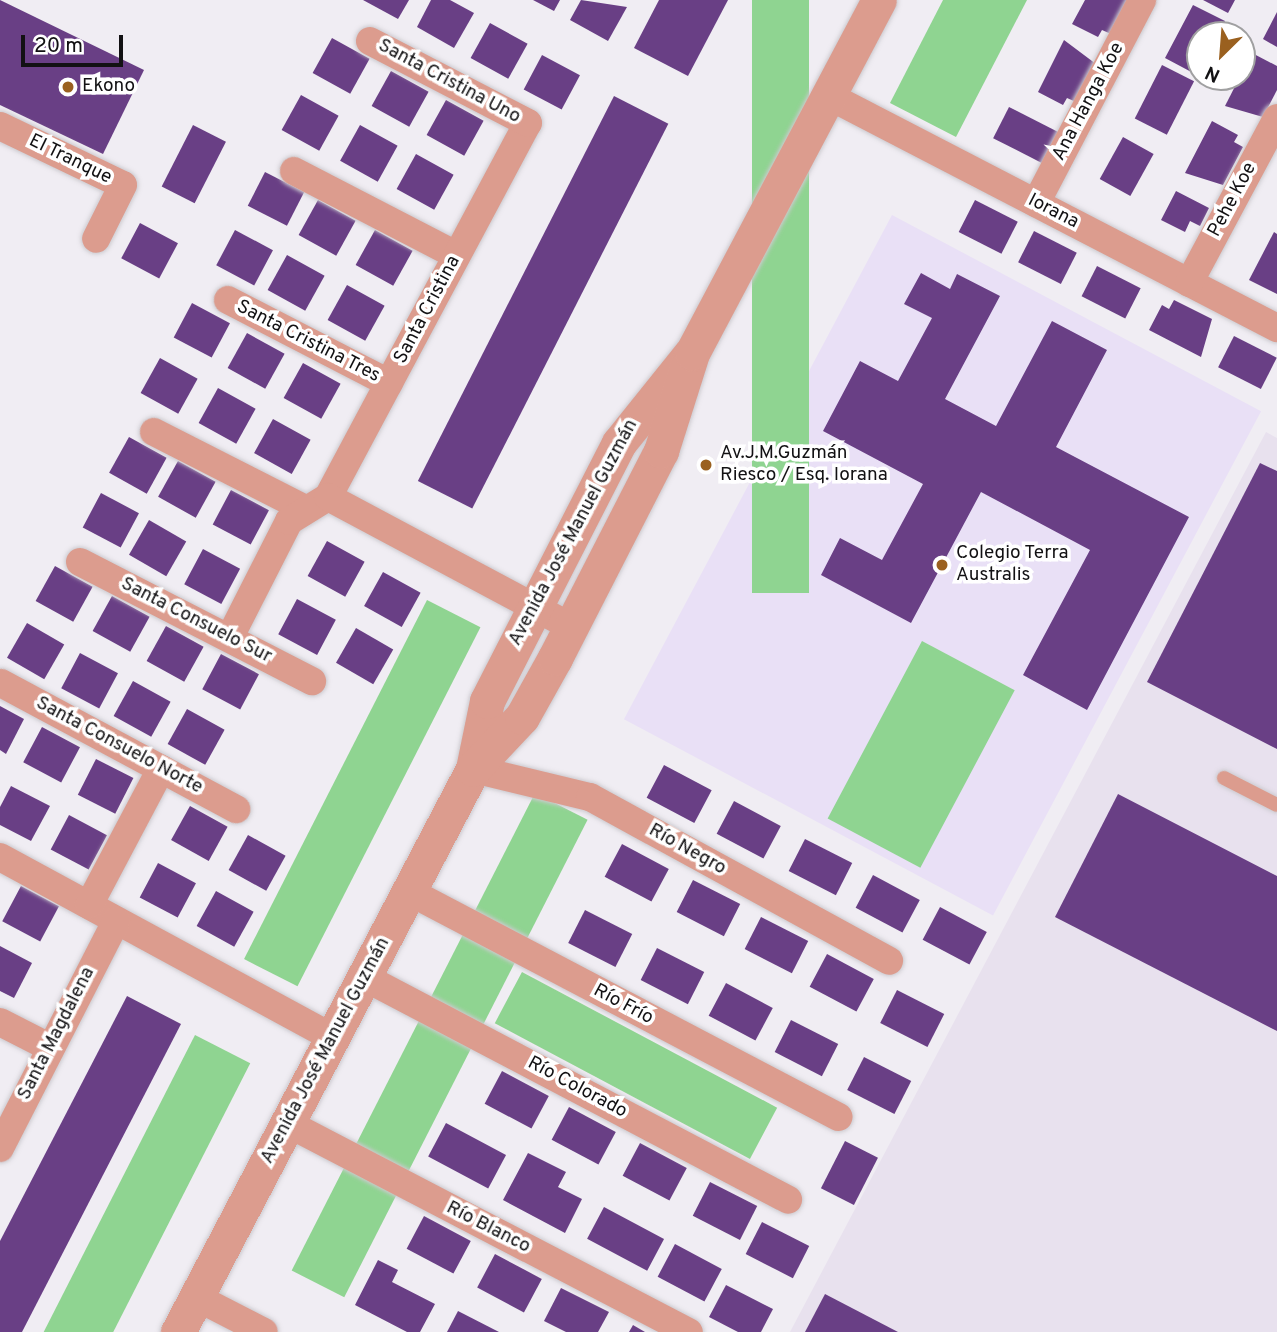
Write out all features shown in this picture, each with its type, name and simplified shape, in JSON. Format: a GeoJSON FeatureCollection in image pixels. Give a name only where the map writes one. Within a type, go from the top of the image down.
{"type":"FeatureCollection","features":[{"type":"Feature","properties":{"kind":"street","name":"Avenida José Manuel Guzmán"},"geometry":{"type":"LineString","coordinates":[[473,769],[522,717],[571,627],[661,451],[692,353],[879,0]]}},
{"type":"Feature","properties":{"kind":"street","name":"Ana Hanga Koe"},"geometry":{"type":"LineString","coordinates":[[1036,203],[1142,0]]}},
{"type":"Feature","properties":{"kind":"street","name":"Santa Cristina Uno"},"geometry":{"type":"LineString","coordinates":[[370,41],[528,123]]}},
{"type":"Feature","properties":{"kind":"street","name":"Iorana"},"geometry":{"type":"LineString","coordinates":[[829,96],[1277,328]]}},
{"type":"Feature","properties":{"kind":"street","name":"Pehe Koe"},"geometry":{"type":"LineString","coordinates":[[1189,283],[1277,118]]}},
{"type":"Feature","properties":{"kind":"street","name":"Santa Cristina"},"geometry":{"type":"LineString","coordinates":[[230,637],[289,522],[317,503],[389,383],[528,123]]}},
{"type":"Feature","properties":{"kind":"street","name":"El Tranque"},"geometry":{"type":"LineString","coordinates":[[0,126],[123,186],[96,239]]}},
{"type":"Feature","properties":{"kind":"street"},"geometry":{"type":"LineString","coordinates":[[294,171],[456,256]]}},
{"type":"Feature","properties":{"kind":"street","name":"Santa Cristina Tres"},"geometry":{"type":"LineString","coordinates":[[228,300],[389,383]]}},
{"type":"Feature","properties":{"kind":"street","name":"Avenida José Manuel Guzmán"},"geometry":{"type":"LineString","coordinates":[[178,1332],[473,769],[487,701],[534,607],[629,427],[692,353]]}},
{"type":"Feature","properties":{"kind":"street"},"geometry":{"type":"LineString","coordinates":[[154,432],[317,503],[571,627]]}},
{"type":"Feature","properties":{"kind":"street","name":"Santa Consuelo Sur"},"geometry":{"type":"LineString","coordinates":[[79,562],[312,681]]}},
{"type":"Feature","properties":{"kind":"street","name":"Santa Consuelo Norte"},"geometry":{"type":"LineString","coordinates":[[1,683],[236,809]]}},
{"type":"Feature","properties":{"kind":"street"},"geometry":{"type":"LineString","coordinates":[[89,905],[161,769]]}},
{"type":"Feature","properties":{"kind":"street","name":"Río Negro"},"geometry":{"type":"LineString","coordinates":[[473,769],[590,797],[889,961]]}},
{"type":"Feature","properties":{"kind":"street"},"geometry":{"type":"LineString","coordinates":[[0,857],[332,1037]]}},
{"type":"Feature","properties":{"kind":"street","name":"Río Frío"},"geometry":{"type":"LineString","coordinates":[[410,892],[838,1117]]}},
{"type":"Feature","properties":{"kind":"street","name":"Santa Magdalena"},"geometry":{"type":"LineString","coordinates":[[0,1148],[49,1047],[116,920]]}},
{"type":"Feature","properties":{"kind":"street","name":"Río Colorado"},"geometry":{"type":"LineString","coordinates":[[364,977],[788,1200]]}},
{"type":"Feature","properties":{"kind":"street"},"geometry":{"type":"LineString","coordinates":[[0,1022],[49,1047]]}},
{"type":"Feature","properties":{"kind":"street","name":"Río Blanco"},"geometry":{"type":"LineString","coordinates":[[287,1124],[689,1332]]}},
{"type":"Feature","properties":{"kind":"street"},"geometry":{"type":"LineString","coordinates":[[196,1297],[264,1332]]}},
{"type":"Feature","properties":{"kind":"lane"},"geometry":{"type":"LineString","coordinates":[[1224,778],[1277,805]]}},
{"type":"Feature","properties":{"kind":"shaded area","name":"Colegio Terra Australis"},"geometry":{"type":"Polygon","coordinates":[[[892,215],[1261,411],[993,915],[624,719],[892,215]]]}},
{"type":"Feature","properties":{"kind":"shaded area"},"geometry":{"type":"Polygon","coordinates":[[[1266,432],[1277,438],[1277,1332],[790,1332],[1266,432]]]}},
{"type":"Feature","properties":{"kind":"green space"},"geometry":{"type":"Polygon","coordinates":[[[752,0],[809,0],[809,593],[752,593],[752,0]]]}},
{"type":"Feature","properties":{"kind":"green space"},"geometry":{"type":"Polygon","coordinates":[[[943,0],[1027,0],[956,137],[890,103],[943,0]]]}},
{"type":"Feature","properties":{"kind":"green space"},"geometry":{"type":"Polygon","coordinates":[[[427,600],[480,627],[298,986],[244,959],[427,600]]]}},
{"type":"Feature","properties":{"kind":"green space"},"geometry":{"type":"Polygon","coordinates":[[[922,641],[1015,690],[920,868],[828,818],[922,641]]]}},
{"type":"Feature","properties":{"kind":"green space"},"geometry":{"type":"Polygon","coordinates":[[[535,793],[588,820],[344,1297],[292,1271],[535,793]]]}},
{"type":"Feature","properties":{"kind":"green space"},"geometry":{"type":"Polygon","coordinates":[[[522,972],[777,1108],[750,1159],[495,1023],[522,972]]]}},
{"type":"Feature","properties":{"kind":"green space"},"geometry":{"type":"Polygon","coordinates":[[[195,1035],[250,1063],[113,1332],[44,1332],[195,1035]]]}},
{"type":"Feature","properties":{"kind":"building","name":"Ekono"},"geometry":{"type":"Polygon","coordinates":[[[0,0],[144,70],[103,154],[0,105],[0,0]]]}},
{"type":"Feature","properties":{"kind":"building"},"geometry":{"type":"Polygon","coordinates":[[[363,0],[409,0],[398,19],[363,0]]]}},
{"type":"Feature","properties":{"kind":"building"},"geometry":{"type":"Polygon","coordinates":[[[431,0],[450,0],[474,13],[454,48],[417,27],[431,0]]]}},
{"type":"Feature","properties":{"kind":"building"},"geometry":{"type":"Polygon","coordinates":[[[533,0],[560,0],[554,11],[533,0]]]}},
{"type":"Feature","properties":{"kind":"building"},"geometry":{"type":"Polygon","coordinates":[[[581,0],[627,7],[608,41],[570,20],[581,0]]]}},
{"type":"Feature","properties":{"kind":"building"},"geometry":{"type":"Polygon","coordinates":[[[659,0],[728,0],[688,76],[634,48],[659,0]]]}},
{"type":"Feature","properties":{"kind":"building"},"geometry":{"type":"Polygon","coordinates":[[[1085,0],[1128,0],[1111,34],[1102,30],[1098,37],[1072,24],[1085,0]]]}},
{"type":"Feature","properties":{"kind":"building"},"geometry":{"type":"Polygon","coordinates":[[[1203,0],[1235,0],[1228,13],[1203,0]]]}},
{"type":"Feature","properties":{"kind":"building"},"geometry":{"type":"Polygon","coordinates":[[[1193,5],[1225,21],[1186,21],[1186,69],[1165,58],[1193,5]]]}},
{"type":"Feature","properties":{"kind":"building"},"geometry":{"type":"Polygon","coordinates":[[[1277,12],[1277,47],[1263,39],[1277,12]]]}},
{"type":"Feature","properties":{"kind":"building"},"geometry":{"type":"Polygon","coordinates":[[[490,23],[528,44],[508,79],[471,58],[490,23]]]}},
{"type":"Feature","properties":{"kind":"building"},"geometry":{"type":"Polygon","coordinates":[[[332,38],[370,59],[350,94],[313,73],[332,38]]]}},
{"type":"Feature","properties":{"kind":"building"},"geometry":{"type":"Polygon","coordinates":[[[1064,40],[1096,64],[1076,102],[1067,98],[1063,105],[1038,92],[1064,40]]]}},
{"type":"Feature","properties":{"kind":"building"},"geometry":{"type":"Polygon","coordinates":[[[542,55],[580,75],[562,110],[524,89],[542,55]]]}},
{"type":"Feature","properties":{"kind":"building"},"geometry":{"type":"Polygon","coordinates":[[[1256,55],[1277,66],[1277,90],[1263,117],[1225,106],[1233,91],[1256,91],[1256,55]]]}},
{"type":"Feature","properties":{"kind":"building"},"geometry":{"type":"Polygon","coordinates":[[[1162,65],[1186,77],[1186,91],[1189,91],[1167,135],[1135,118],[1162,65]]]}},
{"type":"Feature","properties":{"kind":"building"},"geometry":{"type":"Polygon","coordinates":[[[391,71],[429,92],[409,127],[372,106],[391,71]]]}},
{"type":"Feature","properties":{"kind":"building"},"geometry":{"type":"Polygon","coordinates":[[[301,95],[339,116],[319,151],[282,130],[301,95]]]}},
{"type":"Feature","properties":{"kind":"building"},"geometry":{"type":"Polygon","coordinates":[[[614,96],[668,124],[472,509],[418,481],[614,96]]]}},
{"type":"Feature","properties":{"kind":"building"},"geometry":{"type":"Polygon","coordinates":[[[446,100],[484,121],[464,156],[427,135],[446,100]]]}},
{"type":"Feature","properties":{"kind":"building"},"geometry":{"type":"Polygon","coordinates":[[[1009,107],[1062,134],[1046,165],[993,138],[1009,107]]]}},
{"type":"Feature","properties":{"kind":"building"},"geometry":{"type":"Polygon","coordinates":[[[1212,121],[1238,135],[1234,142],[1243,147],[1223,185],[1185,173],[1212,121]]]}},
{"type":"Feature","properties":{"kind":"building"},"geometry":{"type":"Polygon","coordinates":[[[193,125],[226,142],[195,203],[162,186],[193,125]]]}},
{"type":"Feature","properties":{"kind":"building"},"geometry":{"type":"Polygon","coordinates":[[[360,125],[398,146],[378,182],[340,161],[360,125]]]}},
{"type":"Feature","properties":{"kind":"building"},"geometry":{"type":"Polygon","coordinates":[[[1123,137],[1154,154],[1130,196],[1100,179],[1123,137]]]}},
{"type":"Feature","properties":{"kind":"building"},"geometry":{"type":"Polygon","coordinates":[[[416,154],[454,175],[434,210],[397,189],[416,154]]]}},
{"type":"Feature","properties":{"kind":"building"},"geometry":{"type":"Polygon","coordinates":[[[265,172],[304,192],[287,226],[248,206],[265,172]]]}},
{"type":"Feature","properties":{"kind":"building"},"geometry":{"type":"Polygon","coordinates":[[[1176,191],[1209,208],[1200,226],[1190,221],[1185,232],[1161,220],[1176,191]]]}},
{"type":"Feature","properties":{"kind":"building"},"geometry":{"type":"Polygon","coordinates":[[[318,200],[356,221],[336,256],[299,235],[318,200]]]}},
{"type":"Feature","properties":{"kind":"building"},"geometry":{"type":"Polygon","coordinates":[[[975,200],[1018,222],[1001,254],[959,232],[975,200]]]}},
{"type":"Feature","properties":{"kind":"building"},"geometry":{"type":"Polygon","coordinates":[[[140,223],[178,243],[159,279],[121,258],[140,223]]]}},
{"type":"Feature","properties":{"kind":"building"},"geometry":{"type":"Polygon","coordinates":[[[235,230],[273,250],[254,286],[216,265],[235,230]]]}},
{"type":"Feature","properties":{"kind":"building"},"geometry":{"type":"Polygon","coordinates":[[[375,230],[413,251],[393,286],[356,265],[375,230]]]}},
{"type":"Feature","properties":{"kind":"building"},"geometry":{"type":"Polygon","coordinates":[[[1034,231],[1077,253],[1061,284],[1018,262],[1034,231]]]}},
{"type":"Feature","properties":{"kind":"building"},"geometry":{"type":"Polygon","coordinates":[[[1274,232],[1277,234],[1277,294],[1249,280],[1274,232]]]}},
{"type":"Feature","properties":{"kind":"building"},"geometry":{"type":"Polygon","coordinates":[[[287,255],[325,276],[305,311],[268,290],[287,255]]]}},
{"type":"Feature","properties":{"kind":"building"},"geometry":{"type":"Polygon","coordinates":[[[1097,266],[1141,288],[1125,319],[1082,296],[1097,266]]]}},
{"type":"Feature","properties":{"kind":"building"},"geometry":{"type":"Polygon","coordinates":[[[921,273],[950,289],[957,274],[1000,296],[945,399],[996,426],[1052,321],[1107,350],[1056,447],[1189,517],[1087,710],[1023,675],[1090,550],[981,492],[911,623],[821,575],[840,538],[882,560],[923,484],[823,431],[860,361],[898,381],[932,318],[904,304],[921,273]]]}},
{"type":"Feature","properties":{"kind":"building"},"geometry":{"type":"Polygon","coordinates":[[[347,285],[385,306],[365,341],[328,320],[347,285]]]}},
{"type":"Feature","properties":{"kind":"building"},"geometry":{"type":"Polygon","coordinates":[[[1174,300],[1212,319],[1201,357],[1149,330],[1162,305],[1169,309],[1174,300]]]}},
{"type":"Feature","properties":{"kind":"building"},"geometry":{"type":"Polygon","coordinates":[[[192,303],[230,323],[212,358],[174,337],[192,303]]]}},
{"type":"Feature","properties":{"kind":"building"},"geometry":{"type":"Polygon","coordinates":[[[247,333],[285,354],[265,389],[228,368],[247,333]]]}},
{"type":"Feature","properties":{"kind":"building"},"geometry":{"type":"Polygon","coordinates":[[[1234,336],[1277,358],[1261,389],[1218,367],[1234,336]]]}},
{"type":"Feature","properties":{"kind":"building"},"geometry":{"type":"Polygon","coordinates":[[[160,358],[198,379],[178,414],[141,393],[160,358]]]}},
{"type":"Feature","properties":{"kind":"building"},"geometry":{"type":"Polygon","coordinates":[[[303,363],[341,384],[321,419],[284,398],[303,363]]]}},
{"type":"Feature","properties":{"kind":"building"},"geometry":{"type":"Polygon","coordinates":[[[218,388],[256,409],[236,444],[199,423],[218,388]]]}},
{"type":"Feature","properties":{"kind":"building"},"geometry":{"type":"Polygon","coordinates":[[[273,419],[311,440],[292,474],[254,453],[273,419]]]}},
{"type":"Feature","properties":{"kind":"building"},"geometry":{"type":"Polygon","coordinates":[[[129,437],[167,458],[147,494],[109,473],[129,437]]]}},
{"type":"Feature","properties":{"kind":"building"},"geometry":{"type":"Polygon","coordinates":[[[178,461],[216,482],[196,518],[158,497],[178,461]]]}},
{"type":"Feature","properties":{"kind":"building"},"geometry":{"type":"Polygon","coordinates":[[[1260,463],[1277,471],[1277,749],[1147,682],[1260,463]]]}},
{"type":"Feature","properties":{"kind":"building"},"geometry":{"type":"Polygon","coordinates":[[[231,490],[269,510],[251,545],[213,524],[231,490]]]}},
{"type":"Feature","properties":{"kind":"building"},"geometry":{"type":"Polygon","coordinates":[[[101,493],[139,513],[121,548],[83,527],[101,493]]]}},
{"type":"Feature","properties":{"kind":"building"},"geometry":{"type":"Polygon","coordinates":[[[149,520],[186,542],[166,576],[129,555],[149,520]]]}},
{"type":"Feature","properties":{"kind":"building"},"geometry":{"type":"Polygon","coordinates":[[[327,541],[365,562],[345,597],[308,576],[327,541]]]}},
{"type":"Feature","properties":{"kind":"building"},"geometry":{"type":"Polygon","coordinates":[[[203,549],[240,569],[221,604],[184,584],[203,549]]]}},
{"type":"Feature","properties":{"kind":"building"},"geometry":{"type":"Polygon","coordinates":[[[55,566],[93,587],[73,622],[36,601],[55,566]]]}},
{"type":"Feature","properties":{"kind":"building"},"geometry":{"type":"Polygon","coordinates":[[[383,572],[421,593],[402,627],[364,606],[383,572]]]}},
{"type":"Feature","properties":{"kind":"building"},"geometry":{"type":"Polygon","coordinates":[[[112,596],[150,617],[130,652],[93,631],[112,596]]]}},
{"type":"Feature","properties":{"kind":"building"},"geometry":{"type":"Polygon","coordinates":[[[297,599],[336,620],[317,655],[278,634],[297,599]]]}},
{"type":"Feature","properties":{"kind":"building"},"geometry":{"type":"Polygon","coordinates":[[[27,623],[64,644],[44,679],[7,658],[27,623]]]}},
{"type":"Feature","properties":{"kind":"building"},"geometry":{"type":"Polygon","coordinates":[[[166,626],[204,647],[184,682],[147,661],[166,626]]]}},
{"type":"Feature","properties":{"kind":"building"},"geometry":{"type":"Polygon","coordinates":[[[356,628],[393,650],[373,684],[336,663],[356,628]]]}},
{"type":"Feature","properties":{"kind":"building"},"geometry":{"type":"Polygon","coordinates":[[[80,653],[118,673],[99,709],[61,688],[80,653]]]}},
{"type":"Feature","properties":{"kind":"building"},"geometry":{"type":"Polygon","coordinates":[[[221,654],[259,674],[240,710],[202,689],[221,654]]]}},
{"type":"Feature","properties":{"kind":"building"},"geometry":{"type":"Polygon","coordinates":[[[133,681],[171,702],[151,737],[114,716],[133,681]]]}},
{"type":"Feature","properties":{"kind":"building"},"geometry":{"type":"Polygon","coordinates":[[[0,706],[24,719],[6,754],[0,750],[0,706]]]}},
{"type":"Feature","properties":{"kind":"building"},"geometry":{"type":"Polygon","coordinates":[[[187,709],[225,730],[205,765],[168,744],[187,709]]]}},
{"type":"Feature","properties":{"kind":"building"},"geometry":{"type":"Polygon","coordinates":[[[42,727],[80,747],[61,783],[23,762],[42,727]]]}},
{"type":"Feature","properties":{"kind":"building"},"geometry":{"type":"Polygon","coordinates":[[[96,759],[133,778],[115,814],[78,795],[96,759]]]}},
{"type":"Feature","properties":{"kind":"building"},"geometry":{"type":"Polygon","coordinates":[[[664,765],[712,790],[694,823],[647,798],[664,765]]]}},
{"type":"Feature","properties":{"kind":"building"},"geometry":{"type":"Polygon","coordinates":[[[11,786],[50,806],[31,841],[0,825],[0,807],[11,786]]]}},
{"type":"Feature","properties":{"kind":"building"},"geometry":{"type":"Polygon","coordinates":[[[1118,794],[1277,876],[1277,1031],[1055,917],[1118,794]]]}},
{"type":"Feature","properties":{"kind":"building"},"geometry":{"type":"Polygon","coordinates":[[[734,801],[781,826],[763,859],[717,834],[734,801]]]}},
{"type":"Feature","properties":{"kind":"building"},"geometry":{"type":"Polygon","coordinates":[[[190,806],[228,827],[209,861],[171,840],[190,806]]]}},
{"type":"Feature","properties":{"kind":"building"},"geometry":{"type":"Polygon","coordinates":[[[69,815],[107,835],[89,870],[51,849],[69,815]]]}},
{"type":"Feature","properties":{"kind":"building"},"geometry":{"type":"Polygon","coordinates":[[[248,835],[286,856],[266,891],[229,870],[248,835]]]}},
{"type":"Feature","properties":{"kind":"building"},"geometry":{"type":"Polygon","coordinates":[[[805,839],[852,863],[836,895],[789,871],[805,839]]]}},
{"type":"Feature","properties":{"kind":"building"},"geometry":{"type":"Polygon","coordinates":[[[622,844],[669,869],[651,902],[605,877],[622,844]]]}},
{"type":"Feature","properties":{"kind":"building"},"geometry":{"type":"Polygon","coordinates":[[[158,863],[196,883],[178,918],[140,897],[158,863]]]}},
{"type":"Feature","properties":{"kind":"building"},"geometry":{"type":"Polygon","coordinates":[[[873,875],[920,900],[902,933],[856,908],[873,875]]]}},
{"type":"Feature","properties":{"kind":"building"},"geometry":{"type":"Polygon","coordinates":[[[693,880],[740,904],[724,936],[677,912],[693,880]]]}},
{"type":"Feature","properties":{"kind":"building"},"geometry":{"type":"Polygon","coordinates":[[[21,886],[59,906],[40,942],[2,921],[21,886]]]}},
{"type":"Feature","properties":{"kind":"building"},"geometry":{"type":"Polygon","coordinates":[[[216,891],[254,912],[234,947],[197,926],[216,891]]]}},
{"type":"Feature","properties":{"kind":"building"},"geometry":{"type":"Polygon","coordinates":[[[940,907],[987,932],[969,965],[923,940],[940,907]]]}},
{"type":"Feature","properties":{"kind":"building"},"geometry":{"type":"Polygon","coordinates":[[[585,910],[632,934],[615,967],[568,943],[585,910]]]}},
{"type":"Feature","properties":{"kind":"building"},"geometry":{"type":"Polygon","coordinates":[[[761,917],[808,941],[792,973],[745,949],[761,917]]]}},
{"type":"Feature","properties":{"kind":"building"},"geometry":{"type":"Polygon","coordinates":[[[0,946],[32,963],[14,998],[0,991],[0,946]]]}},
{"type":"Feature","properties":{"kind":"building"},"geometry":{"type":"Polygon","coordinates":[[[657,948],[704,972],[688,1004],[641,980],[657,948]]]}},
{"type":"Feature","properties":{"kind":"building"},"geometry":{"type":"Polygon","coordinates":[[[827,954],[874,979],[856,1012],[810,987],[827,954]]]}},
{"type":"Feature","properties":{"kind":"building"},"geometry":{"type":"Polygon","coordinates":[[[726,983],[773,1008],[755,1041],[709,1016],[726,983]]]}},
{"type":"Feature","properties":{"kind":"building"},"geometry":{"type":"Polygon","coordinates":[[[897,990],[944,1014],[927,1047],[880,1023],[897,990]]]}},
{"type":"Feature","properties":{"kind":"building"},"geometry":{"type":"Polygon","coordinates":[[[127,996],[181,1024],[22,1332],[0,1332],[0,1241],[127,996]]]}},
{"type":"Feature","properties":{"kind":"building"},"geometry":{"type":"Polygon","coordinates":[[[791,1020],[838,1044],[822,1076],[775,1052],[791,1020]]]}},
{"type":"Feature","properties":{"kind":"building"},"geometry":{"type":"Polygon","coordinates":[[[864,1057],[911,1081],[894,1114],[847,1090],[864,1057]]]}},
{"type":"Feature","properties":{"kind":"building"},"geometry":{"type":"Polygon","coordinates":[[[502,1071],[549,1096],[531,1129],[485,1104],[502,1071]]]}},
{"type":"Feature","properties":{"kind":"building"},"geometry":{"type":"Polygon","coordinates":[[[569,1107],[616,1132],[598,1165],[552,1140],[569,1107]]]}},
{"type":"Feature","properties":{"kind":"building"},"geometry":{"type":"Polygon","coordinates":[[[446,1123],[506,1155],[488,1188],[428,1157],[446,1123]]]}},
{"type":"Feature","properties":{"kind":"building"},"geometry":{"type":"Polygon","coordinates":[[[845,1141],[878,1158],[854,1205],[821,1188],[845,1141]]]}},
{"type":"Feature","properties":{"kind":"building"},"geometry":{"type":"Polygon","coordinates":[[[640,1143],[687,1168],[669,1201],[623,1176],[640,1143]]]}},
{"type":"Feature","properties":{"kind":"building"},"geometry":{"type":"Polygon","coordinates":[[[528,1153],[566,1172],[558,1187],[582,1199],[565,1233],[503,1200],[528,1153]]]}},
{"type":"Feature","properties":{"kind":"building"},"geometry":{"type":"Polygon","coordinates":[[[710,1182],[757,1206],[740,1240],[693,1216],[710,1182]]]}},
{"type":"Feature","properties":{"kind":"building"},"geometry":{"type":"Polygon","coordinates":[[[604,1207],[664,1239],[647,1271],[587,1239],[604,1207]]]}},
{"type":"Feature","properties":{"kind":"building"},"geometry":{"type":"Polygon","coordinates":[[[424,1216],[471,1241],[453,1274],[407,1249],[424,1216]]]}},
{"type":"Feature","properties":{"kind":"building"},"geometry":{"type":"Polygon","coordinates":[[[762,1222],[809,1246],[793,1278],[746,1254],[762,1222]]]}},
{"type":"Feature","properties":{"kind":"building"},"geometry":{"type":"Polygon","coordinates":[[[675,1244],[722,1269],[704,1302],[658,1277],[675,1244]]]}},
{"type":"Feature","properties":{"kind":"building"},"geometry":{"type":"Polygon","coordinates":[[[495,1254],[542,1279],[524,1312],[477,1288],[495,1254]]]}},
{"type":"Feature","properties":{"kind":"building"},"geometry":{"type":"Polygon","coordinates":[[[378,1260],[398,1270],[392,1282],[435,1304],[420,1332],[407,1332],[355,1305],[378,1260]]]}},
{"type":"Feature","properties":{"kind":"building"},"geometry":{"type":"Polygon","coordinates":[[[726,1285],[773,1309],[761,1332],[738,1332],[709,1317],[726,1285]]]}},
{"type":"Feature","properties":{"kind":"building"},"geometry":{"type":"Polygon","coordinates":[[[561,1288],[609,1312],[598,1332],[566,1332],[544,1321],[561,1288]]]}},
{"type":"Feature","properties":{"kind":"building"},"geometry":{"type":"Polygon","coordinates":[[[825,1294],[898,1332],[805,1332],[825,1294]]]}},
{"type":"Feature","properties":{"kind":"building"},"geometry":{"type":"Polygon","coordinates":[[[458,1311],[499,1332],[447,1332],[458,1311]]]}},
{"type":"Feature","properties":{"kind":"building"},"geometry":{"type":"Polygon","coordinates":[[[633,1325],[645,1332],[629,1332],[633,1325]]]}},
{"type":"Feature","properties":{"kind":"place","name":"Ekono"},"geometry":{"type":"Point","coordinates":[68,87]}},
{"type":"Feature","properties":{"kind":"place","name":"Av.J.M.Guzmán Riesco / Esq. Iorana"},"geometry":{"type":"Point","coordinates":[706,465]}},
{"type":"Feature","properties":{"kind":"place","name":"Colegio Terra Australis"},"geometry":{"type":"Point","coordinates":[942,565]}}]}
